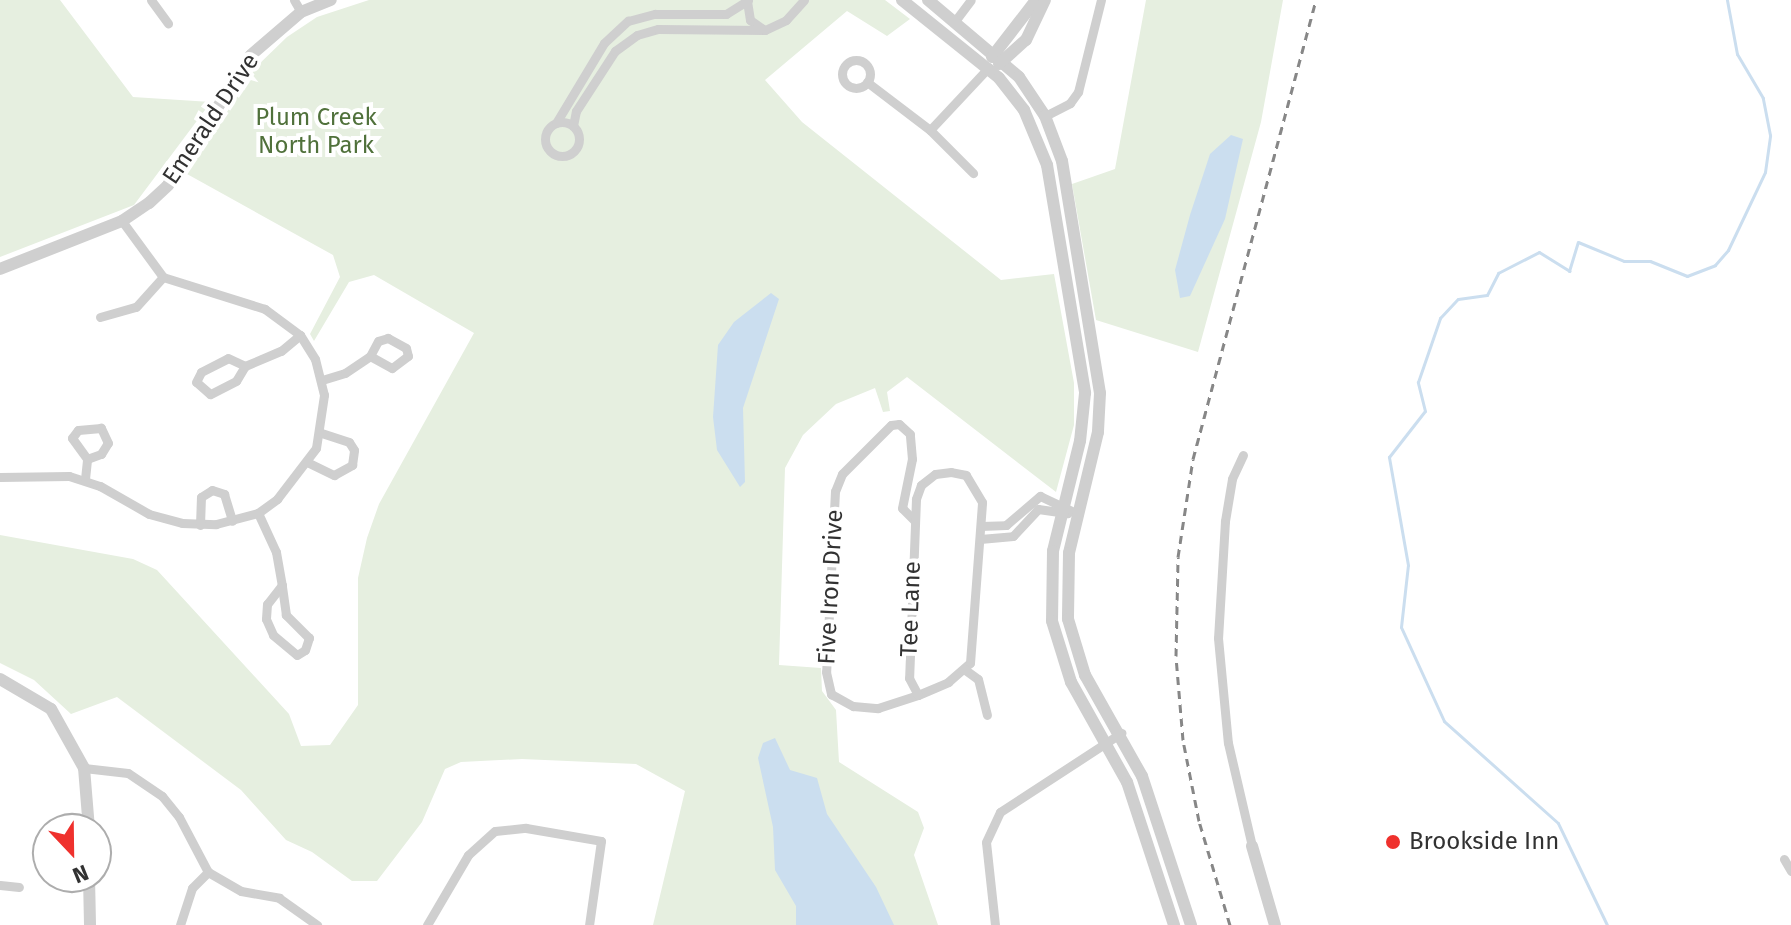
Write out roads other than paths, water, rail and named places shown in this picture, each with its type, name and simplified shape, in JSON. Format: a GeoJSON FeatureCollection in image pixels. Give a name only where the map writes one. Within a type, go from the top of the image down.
{"type":"FeatureCollection","features":[{"type":"Feature","properties":{"kind":"street"},"geometry":{"type":"LineString","coordinates":[[151,0],[168,23]]}},
{"type":"Feature","properties":{"kind":"street"},"geometry":{"type":"LineString","coordinates":[[294,0],[301,12]]}},
{"type":"Feature","properties":{"kind":"street","name":"Emerald Drive"},"geometry":{"type":"LineString","coordinates":[[0,269],[122,221],[168,185],[251,55],[301,12],[331,0]]}},
{"type":"Feature","properties":{"kind":"street"},"geometry":{"type":"LineString","coordinates":[[765,30],[750,20],[748,1],[726,14],[655,14],[628,21],[604,43],[556,123],[546,132],[545,144],[561,157],[578,147],[573,126],[576,111],[615,51],[637,35],[658,29],[765,30],[786,20],[804,0]]}},
{"type":"Feature","properties":{"kind":"street"},"geometry":{"type":"LineString","coordinates":[[902,0],[989,67],[1024,110],[1049,176],[1085,393],[1080,441],[1063,508],[1050,584],[1056,639],[1071,682],[1107,742],[1131,792],[1174,925]]}},
{"type":"Feature","properties":{"kind":"street"},"geometry":{"type":"LineString","coordinates":[[928,0],[1000,56],[1045,116],[1062,161],[1100,385],[1098,432],[1067,568],[1068,619],[1085,675],[1121,733],[1142,776],[1191,925]]}},
{"type":"Feature","properties":{"kind":"street"},"geometry":{"type":"LineString","coordinates":[[955,21],[971,0]]}},
{"type":"Feature","properties":{"kind":"street"},"geometry":{"type":"LineString","coordinates":[[1000,56],[1036,0]]}},
{"type":"Feature","properties":{"kind":"street"},"geometry":{"type":"LineString","coordinates":[[930,130],[1000,56],[1033,30],[1045,0]]}},
{"type":"Feature","properties":{"kind":"street"},"geometry":{"type":"LineString","coordinates":[[1045,116],[1070,103],[1078,92],[1101,0]]}},
{"type":"Feature","properties":{"kind":"street"},"geometry":{"type":"LineString","coordinates":[[867,82],[930,130],[973,173]]}},
{"type":"Feature","properties":{"kind":"street"},"geometry":{"type":"LineString","coordinates":[[556,123],[573,126]]}},
{"type":"Feature","properties":{"kind":"street"},"geometry":{"type":"LineString","coordinates":[[0,477],[54,474],[85,479],[149,514],[200,525],[232,521],[258,513],[309,463],[321,433],[322,380],[300,335],[265,309],[163,277],[122,221]]}},
{"type":"Feature","properties":{"kind":"street"},"geometry":{"type":"LineString","coordinates":[[100,317],[136,307],[163,277]]}},
{"type":"Feature","properties":{"kind":"street"},"geometry":{"type":"LineString","coordinates":[[245,366],[228,358],[201,372],[196,382],[210,394],[236,381],[245,366],[281,351],[300,335]]}},
{"type":"Feature","properties":{"kind":"street"},"geometry":{"type":"LineString","coordinates":[[322,380],[345,373],[370,356]]}},
{"type":"Feature","properties":{"kind":"street","name":"Five Iron Drive"},"geometry":{"type":"LineString","coordinates":[[915,521],[902,508],[912,459],[910,434],[899,424],[891,425],[842,474],[835,491],[826,672],[831,694],[853,706],[878,708],[918,695]]}},
{"type":"Feature","properties":{"kind":"street"},"geometry":{"type":"LineString","coordinates":[[309,463],[334,475],[352,465],[354,450],[349,442],[321,433]]}},
{"type":"Feature","properties":{"kind":"street"},"geometry":{"type":"LineString","coordinates":[[1243,455],[1232,479],[1225,521],[1218,638],[1228,743],[1252,846],[1275,925]]}},
{"type":"Feature","properties":{"kind":"street"},"geometry":{"type":"LineString","coordinates":[[85,479],[87,459]]}},
{"type":"Feature","properties":{"kind":"street"},"geometry":{"type":"LineString","coordinates":[[915,521],[921,485],[935,474],[951,472],[966,475],[979,490],[981,526],[970,663],[918,695]]}},
{"type":"Feature","properties":{"kind":"street"},"geometry":{"type":"LineString","coordinates":[[200,525],[201,497],[212,490],[224,494],[232,521]]}},
{"type":"Feature","properties":{"kind":"street"},"geometry":{"type":"LineString","coordinates":[[981,526],[1006,525],[1033,497],[1078,514]]}},
{"type":"Feature","properties":{"kind":"street"},"geometry":{"type":"LineString","coordinates":[[980,539],[1013,536],[1038,509],[1063,508]]}},
{"type":"Feature","properties":{"kind":"street"},"geometry":{"type":"LineString","coordinates":[[258,513],[276,552],[282,585],[286,615],[309,638],[305,650],[297,655],[273,635],[266,619],[267,604],[282,585]]}},
{"type":"Feature","properties":{"kind":"street","name":"Tee Lane"},"geometry":{"type":"LineString","coordinates":[[915,521],[909,678],[918,695]]}},
{"type":"Feature","properties":{"kind":"street"},"geometry":{"type":"LineString","coordinates":[[964,669],[978,679],[987,715]]}},
{"type":"Feature","properties":{"kind":"street"},"geometry":{"type":"LineString","coordinates":[[0,679],[51,709],[84,768],[88,813]]}},
{"type":"Feature","properties":{"kind":"street"},"geometry":{"type":"LineString","coordinates":[[995,925],[986,842],[995,819],[1012,799],[1121,733]]}},
{"type":"Feature","properties":{"kind":"street"},"geometry":{"type":"LineString","coordinates":[[84,768],[128,773],[162,796],[208,872],[241,891],[279,898],[317,925]]}},
{"type":"Feature","properties":{"kind":"street"},"geometry":{"type":"LineString","coordinates":[[427,925],[468,855],[495,831],[526,828],[601,841],[589,925]]}},
{"type":"Feature","properties":{"kind":"street"},"geometry":{"type":"LineString","coordinates":[[1784,859],[1791,871]]}},
{"type":"Feature","properties":{"kind":"street"},"geometry":{"type":"LineString","coordinates":[[180,925],[192,888],[208,872]]}},
{"type":"Feature","properties":{"kind":"street"},"geometry":{"type":"LineString","coordinates":[[0,885],[19,887]]}},
{"type":"Feature","properties":{"kind":"street"},"geometry":{"type":"LineString","coordinates":[[89,893],[90,925]]}},
{"type":"Feature","properties":{"kind":"water"},"geometry":{"type":"Polygon","coordinates":[[[1231,135],[1243,139],[1225,219],[1190,296],[1180,298],[1175,270],[1190,215],[1210,154],[1231,135]]]}},
{"type":"Feature","properties":{"kind":"water"},"geometry":{"type":"Polygon","coordinates":[[[771,293],[779,299],[743,408],[745,482],[740,487],[717,450],[713,417],[718,345],[734,322],[771,293]]]}},
{"type":"Feature","properties":{"kind":"water"},"geometry":{"type":"Polygon","coordinates":[[[775,738],[790,770],[817,778],[827,814],[876,887],[894,925],[796,925],[796,906],[775,870],[773,827],[758,758],[763,743],[775,738]]]}},
{"type":"Feature","properties":{"kind":"waterway"},"geometry":{"type":"LineString","coordinates":[[1607,925],[1558,823],[1444,721],[1401,627],[1408,565],[1389,457],[1425,411],[1418,382],[1440,318],[1458,299],[1487,295],[1498,273],[1539,252],[1569,271],[1578,242],[1624,261],[1650,261],[1687,276],[1715,265],[1728,250],[1765,172],[1770,135],[1763,98],[1737,54],[1727,0]]}},
{"type":"Feature","properties":{"kind":"railway"},"geometry":{"type":"LineString","coordinates":[[1230,925],[1199,821],[1183,740],[1176,656],[1178,557],[1193,459],[1316,0]]}},
{"type":"Feature","properties":{"kind":"place","name":"Brookside Inn"},"geometry":{"type":"Point","coordinates":[1393,842]}},
{"type":"Feature","properties":{"kind":"park label","name":"Plum Creek North Park"},"geometry":{"type":"Point","coordinates":[316,132]}}]}
